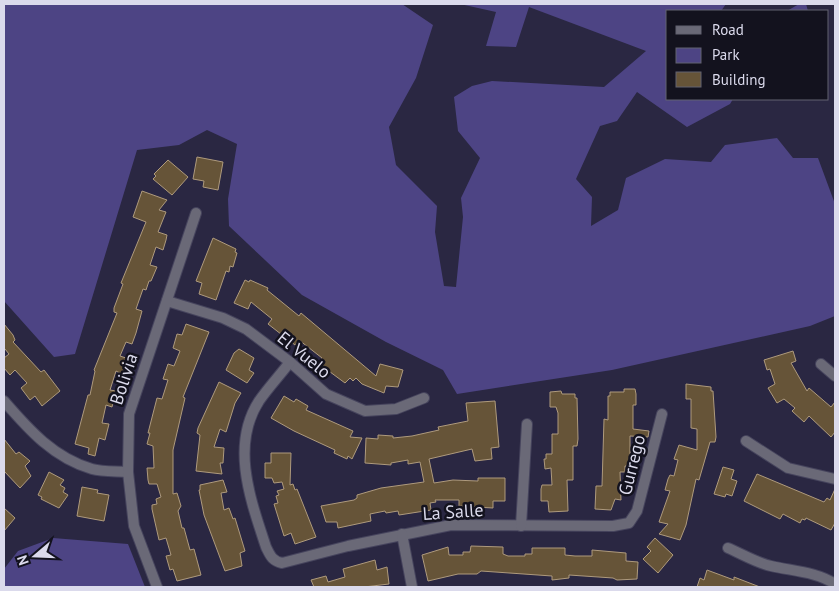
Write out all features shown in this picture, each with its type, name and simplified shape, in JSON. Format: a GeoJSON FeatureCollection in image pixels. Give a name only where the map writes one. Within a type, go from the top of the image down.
{"type":"FeatureCollection","features":[{"type":"Feature","properties":{"kind":"street","name":"Bolivia"},"geometry":{"type":"LineString","coordinates":[[157,587],[134,526],[128,472],[129,414],[196,213]]}},
{"type":"Feature","properties":{"kind":"street","name":"El Vuelo"},"geometry":{"type":"LineString","coordinates":[[167,301],[222,318],[246,329],[290,362],[326,394],[365,411],[396,409],[424,398]]}},
{"type":"Feature","properties":{"kind":"street","name":"La Salle"},"geometry":{"type":"LineString","coordinates":[[290,362],[259,402],[251,417],[246,439],[244,466],[266,547],[270,556],[276,562],[282,564],[402,534],[451,525],[613,526],[629,522]]}},
{"type":"Feature","properties":{"kind":"street"},"geometry":{"type":"LineString","coordinates":[[821,364],[835,376]]}},
{"type":"Feature","properties":{"kind":"street"},"geometry":{"type":"LineString","coordinates":[[4,401],[26,428],[51,450],[93,469],[128,472]]}},
{"type":"Feature","properties":{"kind":"street","name":"Gurrego"},"geometry":{"type":"LineString","coordinates":[[629,522],[637,511],[662,414]]}},
{"type":"Feature","properties":{"kind":"street"},"geometry":{"type":"LineString","coordinates":[[521,526],[527,424]]}},
{"type":"Feature","properties":{"kind":"street"},"geometry":{"type":"LineString","coordinates":[[746,441],[788,468],[835,479]]}},
{"type":"Feature","properties":{"kind":"street"},"geometry":{"type":"LineString","coordinates":[[402,534],[412,587]]}},
{"type":"Feature","properties":{"kind":"street"},"geometry":{"type":"LineString","coordinates":[[728,548],[770,566],[828,579],[835,584]]}},
{"type":"Feature","properties":{"kind":"green space"},"geometry":{"type":"Polygon","coordinates":[[[4,4],[402,4],[433,25],[416,78],[389,127],[396,165],[437,206],[435,232],[444,286],[456,287],[463,217],[461,198],[480,158],[458,131],[454,97],[472,86],[492,81],[604,87],[646,51],[529,7],[516,47],[486,46],[496,12],[460,4],[726,4],[722,10],[666,10],[666,100],[732,100],[730,104],[687,127],[637,92],[617,121],[600,126],[576,179],[592,197],[591,226],[618,210],[626,178],[665,159],[711,162],[725,145],[777,138],[793,158],[818,158],[835,204],[835,316],[810,326],[612,370],[457,394],[443,370],[386,342],[302,295],[229,226],[228,199],[237,144],[207,130],[179,145],[137,150],[75,354],[54,357],[4,301],[4,4]]]}},
{"type":"Feature","properties":{"kind":"green space"},"geometry":{"type":"Polygon","coordinates":[[[799,4],[806,4],[808,10],[789,10],[799,4]]]}},
{"type":"Feature","properties":{"kind":"green space"},"geometry":{"type":"Polygon","coordinates":[[[53,538],[128,544],[145,587],[4,587],[4,569],[18,551],[53,538]]]}},
{"type":"Feature","properties":{"kind":"building"},"geometry":{"type":"Polygon","coordinates":[[[197,157],[223,162],[218,190],[203,187],[204,181],[193,179],[197,157]]]}},
{"type":"Feature","properties":{"kind":"building"},"geometry":{"type":"Polygon","coordinates":[[[168,160],[188,177],[172,195],[153,179],[156,176],[154,174],[168,160]]]}},
{"type":"Feature","properties":{"kind":"building"},"geometry":{"type":"Polygon","coordinates":[[[142,191],[167,200],[159,210],[166,212],[158,232],[167,235],[163,250],[156,247],[150,265],[157,267],[146,290],[143,289],[136,309],[142,311],[132,344],[126,342],[120,356],[126,358],[126,363],[122,374],[116,371],[110,390],[116,391],[112,407],[106,405],[102,423],[109,424],[105,440],[99,438],[95,456],[88,454],[89,448],[75,444],[88,395],[90,395],[94,370],[117,313],[114,312],[114,308],[123,284],[121,283],[146,222],[133,217],[142,191]]]}},
{"type":"Feature","properties":{"kind":"building"},"geometry":{"type":"Polygon","coordinates":[[[213,238],[236,249],[235,252],[237,253],[233,267],[230,266],[229,272],[226,271],[216,300],[199,294],[202,283],[196,281],[213,238]]]}},
{"type":"Feature","properties":{"kind":"building"},"geometry":{"type":"Polygon","coordinates":[[[245,280],[249,282],[250,280],[268,288],[267,290],[299,316],[301,313],[376,376],[380,364],[403,370],[398,387],[386,386],[384,393],[362,384],[356,378],[353,381],[350,378],[345,383],[318,363],[322,358],[299,340],[295,345],[268,324],[272,319],[251,302],[248,309],[234,303],[245,280]]]}},
{"type":"Feature","properties":{"kind":"building"},"geometry":{"type":"Polygon","coordinates":[[[4,324],[13,335],[15,340],[13,342],[41,372],[44,370],[60,391],[42,406],[35,396],[30,400],[21,388],[27,383],[15,370],[10,375],[4,368],[4,358],[9,354],[4,350],[4,324]]]}},
{"type":"Feature","properties":{"kind":"building"},"geometry":{"type":"Polygon","coordinates":[[[186,324],[209,332],[183,397],[185,398],[173,450],[173,494],[177,493],[181,506],[178,511],[182,528],[184,528],[190,550],[194,549],[201,575],[177,581],[173,569],[170,570],[166,556],[171,555],[166,538],[159,540],[152,509],[152,505],[157,504],[156,499],[161,497],[157,484],[149,484],[147,468],[154,468],[153,446],[147,444],[157,398],[162,399],[168,380],[163,379],[168,364],[174,366],[180,351],[173,348],[177,334],[182,335],[186,324]]]}},
{"type":"Feature","properties":{"kind":"building"},"geometry":{"type":"Polygon","coordinates":[[[239,349],[254,358],[249,370],[254,373],[247,383],[226,370],[234,353],[239,349]]]}},
{"type":"Feature","properties":{"kind":"building"},"geometry":{"type":"Polygon","coordinates":[[[793,351],[796,361],[791,363],[807,391],[809,388],[831,407],[835,402],[835,432],[831,437],[809,416],[804,422],[792,411],[795,408],[784,399],[777,403],[768,388],[775,384],[770,369],[767,370],[764,360],[793,351]]]}},
{"type":"Feature","properties":{"kind":"building"},"geometry":{"type":"Polygon","coordinates":[[[219,382],[241,393],[235,403],[226,432],[220,429],[214,447],[224,448],[223,463],[220,463],[222,474],[196,471],[200,435],[197,433],[198,428],[219,382]]]}},
{"type":"Feature","properties":{"kind":"building"},"geometry":{"type":"Polygon","coordinates":[[[686,384],[711,387],[711,391],[713,391],[716,437],[715,442],[710,442],[699,480],[696,479],[686,525],[680,540],[659,534],[668,524],[659,522],[670,491],[665,490],[668,479],[670,475],[674,476],[678,460],[674,459],[679,445],[697,450],[697,429],[691,428],[691,399],[686,399],[686,384]]]}},
{"type":"Feature","properties":{"kind":"building"},"geometry":{"type":"Polygon","coordinates":[[[624,389],[635,389],[636,405],[633,405],[633,429],[649,431],[648,437],[630,436],[630,466],[625,466],[625,472],[620,472],[621,500],[615,499],[611,510],[595,509],[596,486],[602,486],[604,419],[608,420],[608,396],[610,396],[610,392],[624,392],[624,389]]]}},
{"type":"Feature","properties":{"kind":"building"},"geometry":{"type":"Polygon","coordinates":[[[561,391],[562,394],[575,394],[575,398],[577,398],[578,439],[577,446],[573,446],[573,480],[567,480],[568,511],[549,512],[548,501],[541,501],[542,485],[552,485],[551,468],[545,469],[544,459],[546,459],[546,454],[552,454],[552,434],[558,434],[558,413],[556,407],[550,407],[550,392],[561,391]]]}},
{"type":"Feature","properties":{"kind":"building"},"geometry":{"type":"Polygon","coordinates":[[[284,396],[294,402],[296,399],[308,406],[306,410],[353,431],[350,437],[362,438],[352,459],[348,456],[347,459],[334,453],[335,450],[271,418],[284,396]]]}},
{"type":"Feature","properties":{"kind":"building"},"geometry":{"type":"Polygon","coordinates":[[[495,401],[499,447],[491,448],[492,459],[475,461],[472,449],[429,459],[434,483],[453,480],[478,481],[478,478],[505,478],[505,501],[493,501],[493,508],[459,506],[459,500],[435,500],[436,502],[430,503],[431,510],[399,515],[398,511],[386,513],[385,511],[370,514],[371,521],[338,528],[337,522],[326,522],[321,506],[354,500],[357,498],[357,495],[381,488],[424,482],[420,462],[408,464],[408,460],[391,463],[391,465],[365,463],[366,438],[378,439],[378,435],[393,436],[393,438],[412,436],[439,430],[438,427],[468,421],[466,403],[495,401]]]}},
{"type":"Feature","properties":{"kind":"building"},"geometry":{"type":"Polygon","coordinates":[[[4,439],[16,454],[19,452],[30,461],[25,466],[31,476],[20,488],[4,471],[4,439]]]}},
{"type":"Feature","properties":{"kind":"building"},"geometry":{"type":"Polygon","coordinates":[[[271,453],[291,453],[290,485],[293,484],[295,490],[297,489],[316,537],[295,544],[291,533],[284,536],[274,504],[278,503],[276,496],[279,495],[277,491],[284,489],[282,482],[274,483],[272,478],[265,478],[265,463],[271,463],[271,453]]]}},
{"type":"Feature","properties":{"kind":"building"},"geometry":{"type":"Polygon","coordinates":[[[723,467],[734,470],[731,479],[737,481],[732,496],[726,494],[725,497],[714,494],[723,467]]]}},
{"type":"Feature","properties":{"kind":"building"},"geometry":{"type":"Polygon","coordinates":[[[49,472],[64,480],[60,485],[65,488],[63,492],[68,495],[59,508],[41,499],[42,497],[38,495],[49,472]]]}},
{"type":"Feature","properties":{"kind":"building"},"geometry":{"type":"Polygon","coordinates":[[[757,474],[824,502],[827,498],[830,500],[835,489],[835,523],[831,530],[806,518],[805,520],[802,519],[800,523],[783,514],[780,519],[744,501],[757,474]]]}},
{"type":"Feature","properties":{"kind":"building"},"geometry":{"type":"Polygon","coordinates":[[[223,480],[227,492],[221,493],[224,510],[229,508],[233,519],[235,518],[245,551],[240,553],[242,566],[225,571],[204,515],[199,490],[200,485],[223,480]]]}},
{"type":"Feature","properties":{"kind":"building"},"geometry":{"type":"Polygon","coordinates":[[[82,487],[98,490],[97,493],[109,495],[104,521],[77,516],[82,487]]]}},
{"type":"Feature","properties":{"kind":"building"},"geometry":{"type":"Polygon","coordinates":[[[4,508],[15,518],[4,531],[4,508]]]}},
{"type":"Feature","properties":{"kind":"building"},"geometry":{"type":"Polygon","coordinates":[[[655,538],[673,555],[658,573],[643,559],[651,551],[647,547],[655,538]]]}},
{"type":"Feature","properties":{"kind":"building"},"geometry":{"type":"Polygon","coordinates":[[[471,546],[503,547],[503,554],[508,556],[532,554],[532,548],[565,548],[565,555],[575,556],[592,556],[592,550],[626,553],[626,561],[638,562],[637,579],[617,580],[613,578],[569,575],[569,578],[552,580],[552,576],[481,571],[477,574],[458,574],[428,581],[422,555],[448,547],[449,555],[463,555],[463,552],[470,552],[471,546]]]}},
{"type":"Feature","properties":{"kind":"building"},"geometry":{"type":"Polygon","coordinates":[[[375,560],[377,570],[387,567],[389,584],[364,587],[314,587],[311,580],[326,576],[328,582],[345,577],[343,569],[375,560]]]}},
{"type":"Feature","properties":{"kind":"building"},"geometry":{"type":"Polygon","coordinates":[[[707,570],[734,580],[734,577],[760,587],[697,587],[700,578],[704,580],[707,570]]]}}]}
